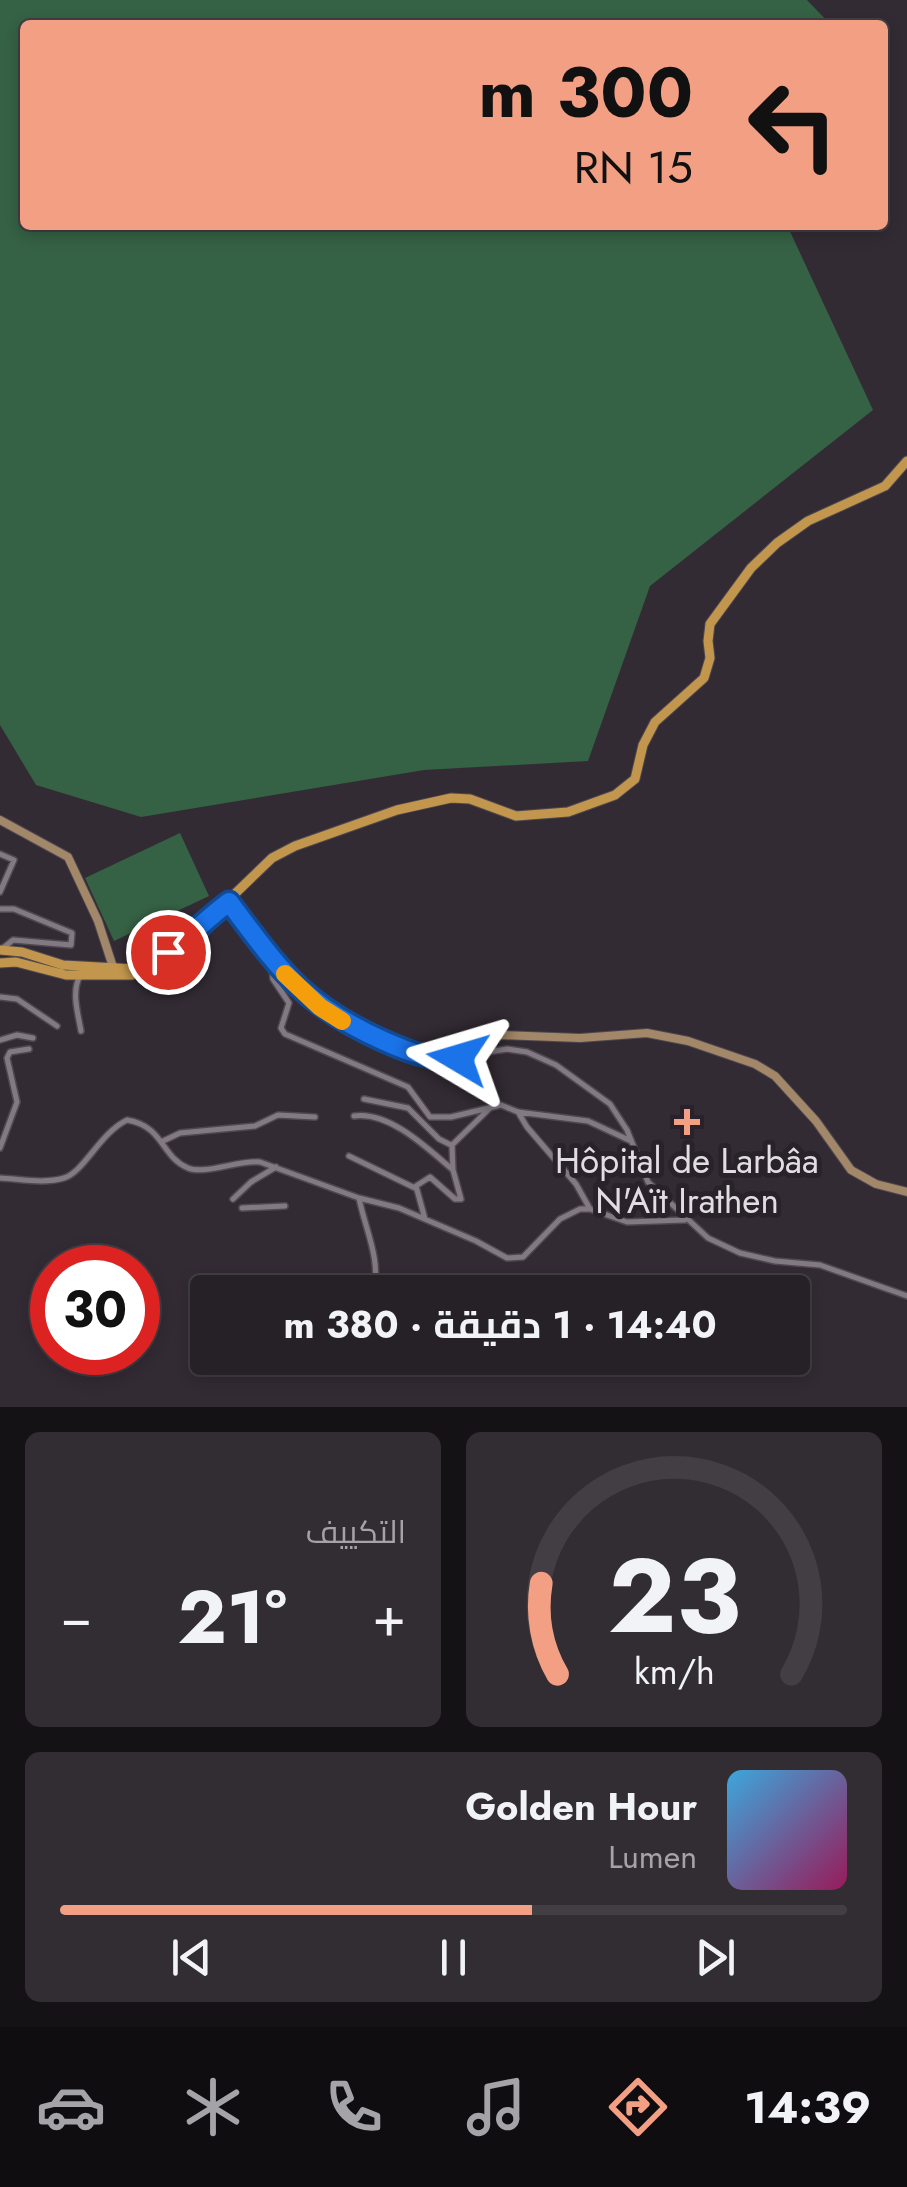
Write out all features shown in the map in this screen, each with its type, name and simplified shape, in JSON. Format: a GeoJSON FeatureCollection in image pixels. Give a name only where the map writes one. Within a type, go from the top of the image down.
{"type":"FeatureCollection","features":[{"type":"Feature","properties":{"kind":"main road"},"geometry":{"type":"LineString","coordinates":[[0,963],[16,962],[80,976],[135,969],[196,933],[264,865],[284,851],[397,810],[460,798],[516,816],[568,812],[626,789],[635,779],[643,745],[655,722],[704,678],[710,658],[710,624],[752,568],[794,530],[885,486],[907,461]]}},
{"type":"Feature","properties":{"kind":"main road"},"geometry":{"type":"LineString","coordinates":[[0,820],[68,857],[98,921],[116,973]]}},
{"type":"Feature","properties":{"kind":"main road"},"geometry":{"type":"LineString","coordinates":[[226,904],[290,981],[348,1025],[424,1056],[500,1035],[580,1038],[647,1033],[688,1040],[755,1064],[775,1076],[816,1121],[851,1170],[876,1184],[907,1192]]}},
{"type":"Feature","properties":{"kind":"main road"},"geometry":{"type":"LineString","coordinates":[[0,950],[22,952],[62,966],[116,973]]}},
{"type":"Feature","properties":{"kind":"street"},"geometry":{"type":"LineString","coordinates":[[0,854],[14,860],[0,892]]}},
{"type":"Feature","properties":{"kind":"street"},"geometry":{"type":"LineString","coordinates":[[0,905],[72,932],[71,946],[13,940],[0,950]]}},
{"type":"Feature","properties":{"kind":"street"},"geometry":{"type":"LineString","coordinates":[[272,958],[273,978],[288,1002],[281,1028],[294,1040],[408,1087],[430,1117],[451,1117],[501,1105],[518,1112],[588,1120],[631,1141]]}},
{"type":"Feature","properties":{"kind":"street"},"geometry":{"type":"LineString","coordinates":[[80,976],[76,984],[81,1030]]}},
{"type":"Feature","properties":{"kind":"street"},"geometry":{"type":"LineString","coordinates":[[0,997],[17,999],[57,1026]]}},
{"type":"Feature","properties":{"kind":"street"},"geometry":{"type":"LineString","coordinates":[[0,1040],[18,1035],[33,1038]]}},
{"type":"Feature","properties":{"kind":"street"},"geometry":{"type":"LineString","coordinates":[[0,1148],[18,1102],[6,1058],[10,1052],[29,1049]]}},
{"type":"Feature","properties":{"kind":"street"},"geometry":{"type":"LineString","coordinates":[[424,1056],[438,1060],[507,1049],[527,1052],[556,1065],[610,1104],[648,1182],[708,1238],[774,1262],[820,1265],[907,1296]]}},
{"type":"Feature","properties":{"kind":"street"},"geometry":{"type":"LineString","coordinates":[[364,1099],[408,1108],[439,1139],[452,1145]]}},
{"type":"Feature","properties":{"kind":"street"},"geometry":{"type":"LineString","coordinates":[[415,1188],[430,1178],[459,1200],[452,1145],[492,1106]]}},
{"type":"Feature","properties":{"kind":"street"},"geometry":{"type":"LineString","coordinates":[[518,1112],[576,1184],[590,1209]]}},
{"type":"Feature","properties":{"kind":"street"},"geometry":{"type":"LineString","coordinates":[[163,1142],[180,1133],[255,1126],[278,1114],[315,1116]]}},
{"type":"Feature","properties":{"kind":"street"},"geometry":{"type":"LineString","coordinates":[[354,1116],[373,1117],[408,1135],[453,1170]]}},
{"type":"Feature","properties":{"kind":"street"},"geometry":{"type":"LineString","coordinates":[[0,1178],[61,1179],[72,1174],[96,1144],[127,1120],[155,1132],[175,1160],[196,1170],[243,1161],[276,1167],[359,1198],[399,1208],[500,1255],[516,1258],[523,1257],[570,1212],[590,1209],[626,1222],[685,1220]]}},
{"type":"Feature","properties":{"kind":"street"},"geometry":{"type":"LineString","coordinates":[[349,1156],[415,1188],[425,1220]]}},
{"type":"Feature","properties":{"kind":"street"},"geometry":{"type":"LineString","coordinates":[[233,1199],[276,1167]]}},
{"type":"Feature","properties":{"kind":"street"},"geometry":{"type":"LineString","coordinates":[[359,1198],[378,1275]]}},
{"type":"Feature","properties":{"kind":"street"},"geometry":{"type":"LineString","coordinates":[[242,1208],[285,1206]]}},
{"type":"Feature","properties":{"kind":"green space"},"geometry":{"type":"Polygon","coordinates":[[[0,0],[807,0],[826,20],[20,20],[20,230],[789,230],[873,410],[650,586],[588,761],[424,770],[141,817],[36,785],[0,725],[0,0]]]}},
{"type":"Feature","properties":{"kind":"green space"},"geometry":{"type":"Polygon","coordinates":[[[180,833],[209,896],[114,941],[85,878],[180,833]]]}},
{"type":"Feature","properties":{"kind":"slow traffic"},"geometry":{"type":"LineString","coordinates":[[285,974],[320,1007],[342,1021]]}},
{"type":"Feature","properties":{"kind":"place","name":"Hôpital de Larbâa N'Aït Irathen"},"geometry":{"type":"Point","coordinates":[687,1122]}},
{"type":"Feature","properties":{"kind":"route"},"geometry":{"type":"LineString","coordinates":[[168,952],[196,933],[229,902],[290,981],[320,1007],[348,1025],[411,1052],[438,1060],[458,1058]]}}]}
